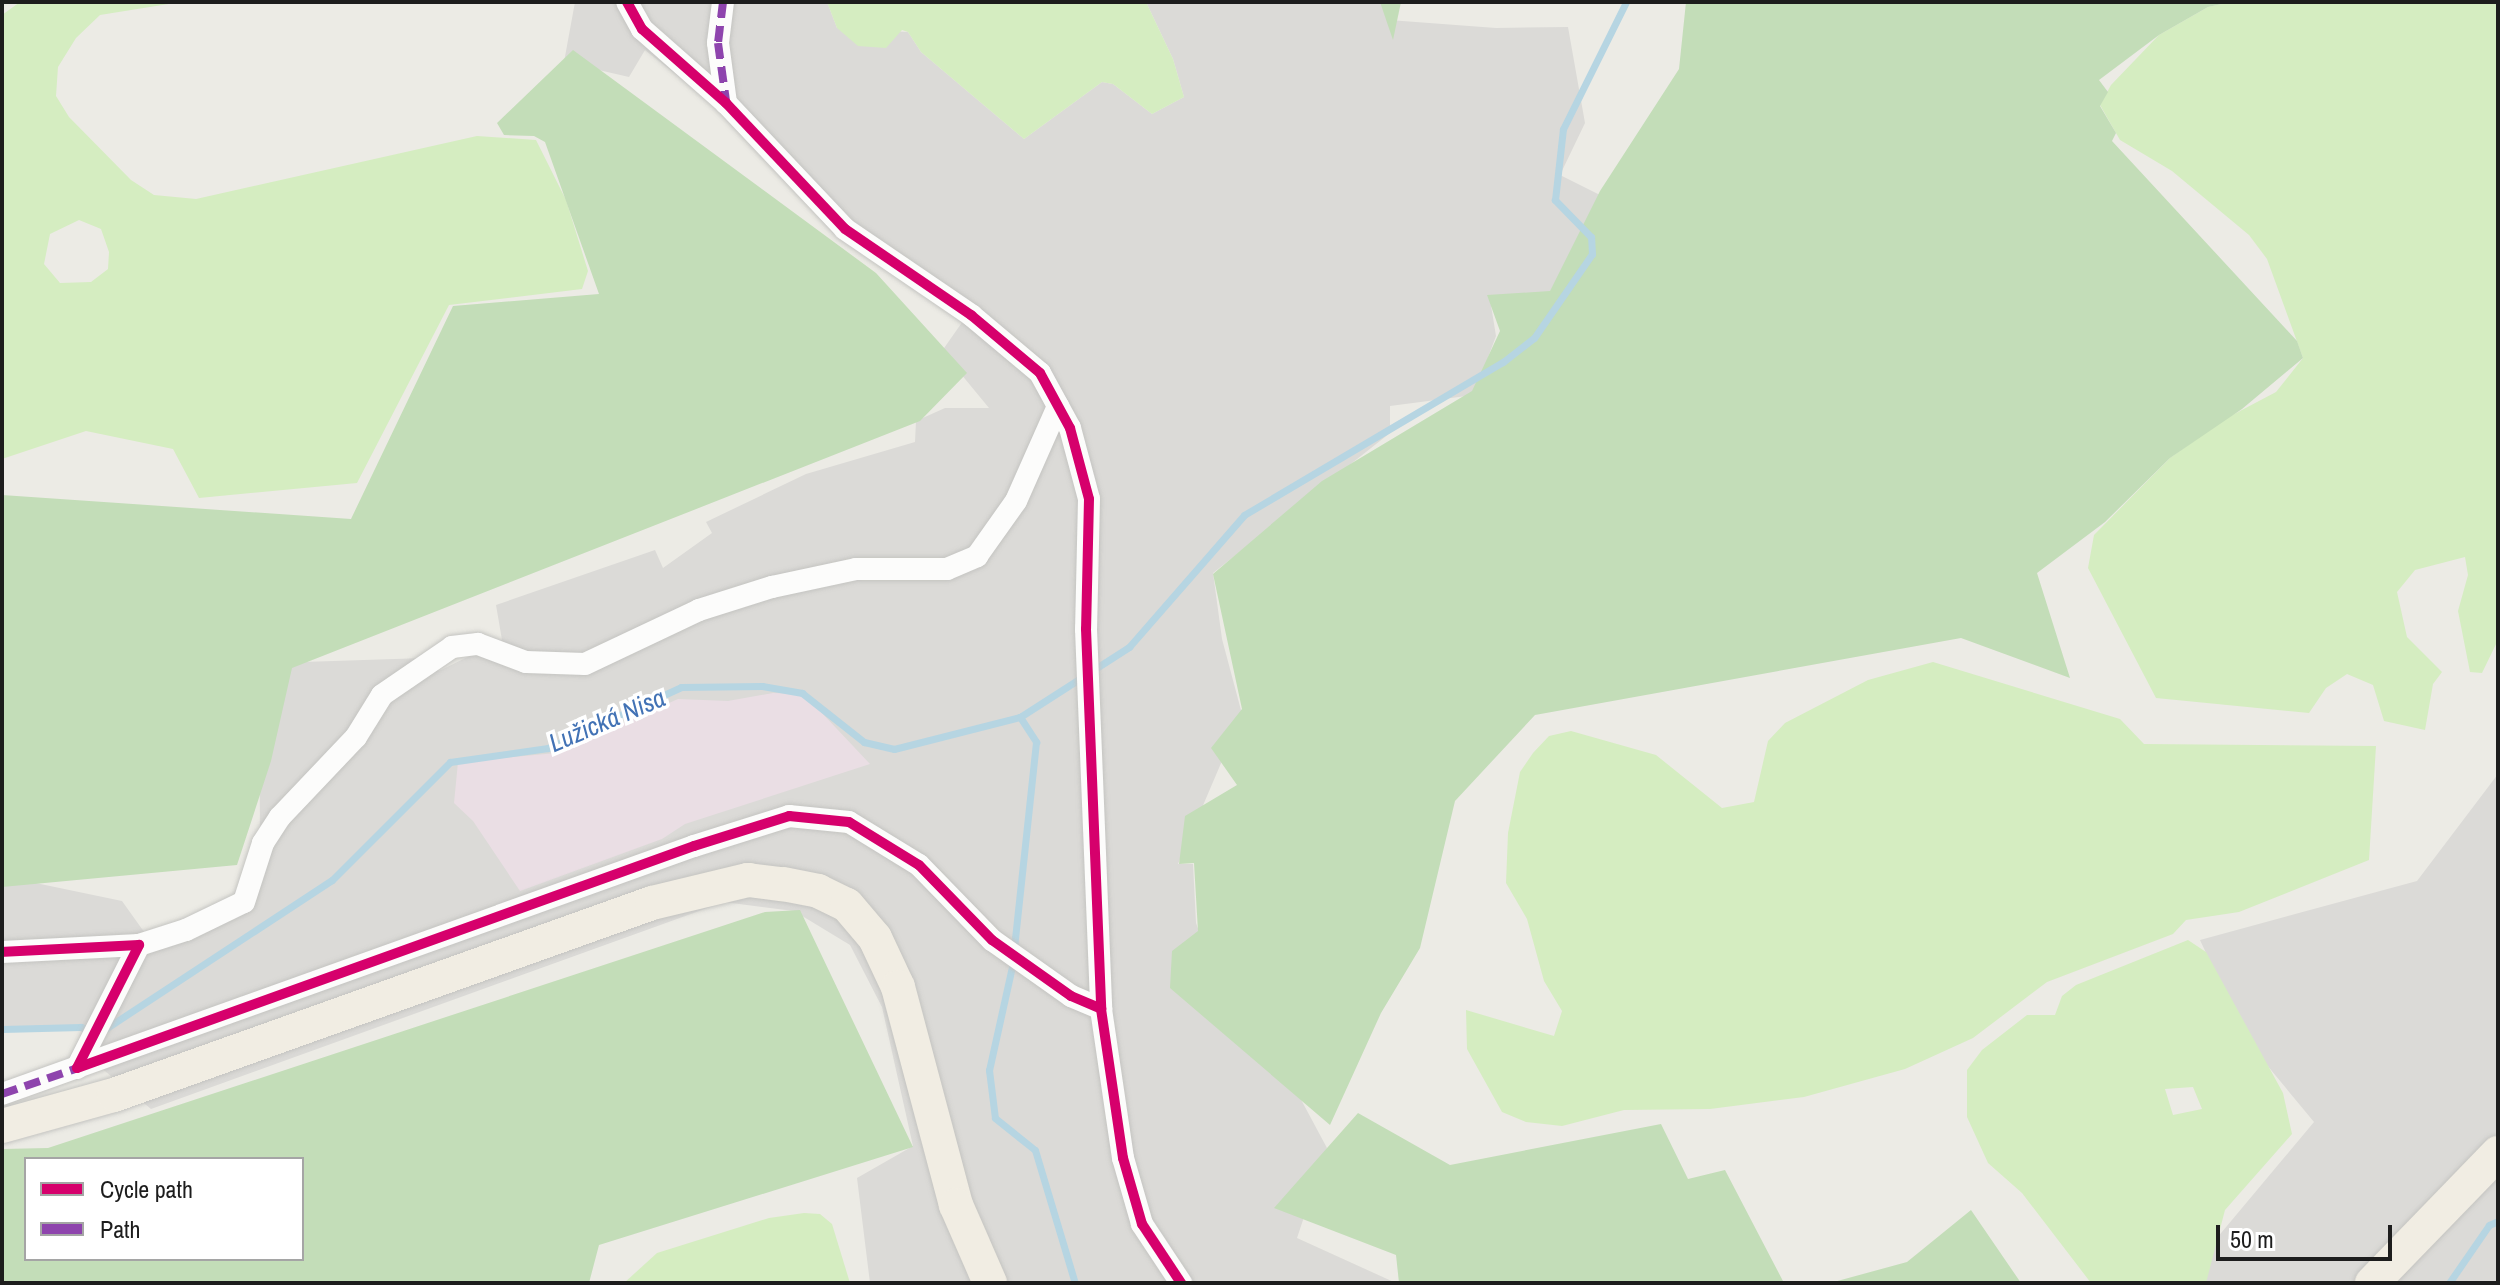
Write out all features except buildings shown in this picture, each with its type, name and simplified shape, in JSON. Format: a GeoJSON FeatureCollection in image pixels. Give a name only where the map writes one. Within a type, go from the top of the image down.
{"type":"FeatureCollection","features":[{"type":"Feature","properties":{"kind":"main road"},"geometry":{"type":"LineString","coordinates":[[2,1126],[114,1095],[652,903],[748,880],[783,884],[818,891],[847,905],[875,938],[898,987],[956,1205],[990,1283]]}},
{"type":"Feature","properties":{"kind":"main road"},"geometry":{"type":"LineString","coordinates":[[2372,1283],[2498,1153]]}},
{"type":"Feature","properties":{"kind":"street"},"geometry":{"type":"LineString","coordinates":[[627,2],[642,29],[726,103],[845,229],[971,315],[1040,373],[1070,428],[1089,499],[1086,629],[1101,1009],[1123,1158],[1142,1224],[1181,1283]]}},
{"type":"Feature","properties":{"kind":"street"},"geometry":{"type":"LineString","coordinates":[[723,2],[718,43],[726,103]]}},
{"type":"Feature","properties":{"kind":"street"},"geometry":{"type":"LineString","coordinates":[[2,952],[54,953],[139,945],[186,930],[244,902],[263,843],[280,817],[336,761],[382,695],[452,647],[478,644],[526,662],[585,664],[699,610],[772,587],[856,569],[947,569],[977,556],[1016,501],[1058,406]]}},
{"type":"Feature","properties":{"kind":"street"},"geometry":{"type":"LineString","coordinates":[[2,1094],[694,846],[789,816],[832,817],[884,843],[919,865],[992,940],[1071,996],[1101,1009]]}},
{"type":"Feature","properties":{"kind":"street"},"geometry":{"type":"LineString","coordinates":[[77,1068],[139,945]]}},
{"type":"Feature","properties":{"kind":"shaded area"},"geometry":{"type":"Polygon","coordinates":[[[575,2],[827,2],[837,28],[908,32],[921,52],[1024,139],[1102,82],[1113,84],[1152,114],[1184,97],[1173,59],[1146,2],[1383,2],[1389,20],[1496,28],[1568,27],[1585,123],[1560,175],[1600,195],[1549,294],[1490,299],[1496,336],[1474,395],[1390,406],[1390,433],[1213,573],[1222,639],[1242,714],[1178,864],[1193,864],[1196,923],[1233,1028],[1283,1066],[1327,1148],[1297,1238],[1396,1283],[870,1283],[857,1178],[913,1146],[882,1007],[850,945],[794,911],[724,902],[151,1109],[100,1067],[80,1027],[2,1032],[2,876],[122,901],[147,936],[232,899],[260,836],[259,650],[303,662],[425,658],[439,671],[502,640],[496,605],[655,550],[663,568],[712,533],[706,522],[806,474],[915,442],[916,421],[945,408],[989,408],[942,351],[963,321],[832,232],[730,117],[645,50],[629,77],[564,62],[575,2]]]}},
{"type":"Feature","properties":{"kind":"shaded area"},"geometry":{"type":"Polygon","coordinates":[[[773,693],[804,694],[870,764],[685,824],[662,839],[520,891],[473,821],[454,803],[458,762],[556,753],[678,699],[728,701],[773,693]]]}},
{"type":"Feature","properties":{"kind":"shaded area"},"geometry":{"type":"Polygon","coordinates":[[[2498,774],[2498,1283],[2191,1283],[2201,1257],[2314,1122],[2247,1041],[2200,940],[2417,881],[2498,774]]]}},
{"type":"Feature","properties":{"kind":"green space"},"geometry":{"type":"Polygon","coordinates":[[[20,2],[181,2],[100,15],[76,38],[58,67],[56,96],[69,117],[131,180],[154,195],[196,199],[477,136],[536,140],[566,200],[588,271],[582,289],[449,305],[357,483],[199,498],[173,449],[86,431],[2,459],[2,15],[20,2]],[[79,220],[50,234],[44,264],[60,283],[91,282],[108,269],[109,252],[101,229],[79,220]]]}},
{"type":"Feature","properties":{"kind":"green space"},"geometry":{"type":"Polygon","coordinates":[[[827,2],[1146,2],[1173,59],[1184,97],[1152,114],[1113,84],[1102,82],[1024,139],[921,52],[908,32],[902,30],[886,48],[858,46],[837,28],[827,2]]]}},
{"type":"Feature","properties":{"kind":"green space"},"geometry":{"type":"Polygon","coordinates":[[[1380,2],[1401,2],[1393,40],[1380,2]]]}},
{"type":"Feature","properties":{"kind":"green space"},"geometry":{"type":"Polygon","coordinates":[[[1686,2],[2231,2],[2208,7],[2159,35],[2099,80],[2108,92],[2100,106],[2116,133],[2112,141],[2297,341],[2303,358],[2242,409],[2170,458],[2105,522],[2037,573],[2070,678],[1961,638],[1535,715],[1455,801],[1420,948],[1381,1013],[1330,1125],[1170,988],[1172,951],[1198,931],[1194,863],[1179,864],[1185,816],[1237,785],[1211,748],[1242,709],[1213,574],[1322,481],[1472,391],[1500,331],[1487,295],[1550,291],[1600,191],[1679,69],[1686,2]]]}},
{"type":"Feature","properties":{"kind":"green space"},"geometry":{"type":"Polygon","coordinates":[[[2231,2],[2498,2],[2498,640],[2482,673],[2470,672],[2458,611],[2468,575],[2465,557],[2415,570],[2397,592],[2407,637],[2442,672],[2433,684],[2425,730],[2384,721],[2373,685],[2347,674],[2326,688],[2309,713],[2156,698],[2088,568],[2094,535],[2170,458],[2223,420],[2276,392],[2303,358],[2267,259],[2249,235],[2172,171],[2120,140],[2100,105],[2111,85],[2159,35],[2208,7],[2231,2]]]}},
{"type":"Feature","properties":{"kind":"green space"},"geometry":{"type":"Polygon","coordinates":[[[573,50],[876,273],[967,373],[920,421],[292,668],[271,761],[237,865],[2,887],[2,495],[351,519],[453,306],[599,294],[545,142],[534,136],[504,135],[497,123],[573,50]]]}},
{"type":"Feature","properties":{"kind":"green space"},"geometry":{"type":"Polygon","coordinates":[[[1933,662],[2120,719],[2144,744],[2376,746],[2369,860],[2239,912],[2186,920],[2173,934],[2047,982],[1973,1038],[1905,1069],[1804,1097],[1710,1109],[1624,1110],[1562,1126],[1526,1122],[1502,1112],[1467,1049],[1466,1010],[1554,1036],[1562,1011],[1544,981],[1527,919],[1506,883],[1508,833],[1520,772],[1549,736],[1571,731],[1656,755],[1722,808],[1754,802],[1768,741],[1785,723],[1868,680],[1933,662]]]}},
{"type":"Feature","properties":{"kind":"green space"},"geometry":{"type":"Polygon","coordinates":[[[800,910],[913,1147],[599,1245],[589,1283],[2,1283],[2,1149],[48,1148],[765,912],[800,910]]]}},
{"type":"Feature","properties":{"kind":"green space"},"geometry":{"type":"Polygon","coordinates":[[[2188,940],[2206,952],[2283,1093],[2292,1134],[2225,1210],[2206,1283],[2091,1283],[2022,1193],[1988,1163],[1967,1117],[1967,1070],[1982,1050],[2027,1015],[2055,1015],[2062,996],[2076,985],[2188,940]],[[2193,1087],[2165,1089],[2173,1115],[2202,1109],[2193,1087]]]}},
{"type":"Feature","properties":{"kind":"green space"},"geometry":{"type":"Polygon","coordinates":[[[1358,1113],[1450,1165],[1661,1124],[1688,1179],[1725,1170],[1784,1283],[1399,1283],[1396,1255],[1274,1208],[1358,1113]]]}},
{"type":"Feature","properties":{"kind":"green space"},"geometry":{"type":"Polygon","coordinates":[[[1971,1210],[2021,1283],[1830,1283],[1907,1262],[1971,1210]]]}},
{"type":"Feature","properties":{"kind":"green space"},"geometry":{"type":"Polygon","coordinates":[[[820,1214],[832,1224],[850,1283],[624,1283],[657,1253],[769,1218],[820,1214]]]}},
{"type":"Feature","properties":{"kind":"waterway"},"geometry":{"type":"LineString","coordinates":[[1020,717],[1129,647],[1244,515],[1503,362],[1534,338],[1592,254],[1591,237],[1555,200],[1563,129],[1626,2]]}},
{"type":"Feature","properties":{"kind":"waterway","name":"Lužická Nisa"},"geometry":{"type":"LineString","coordinates":[[102,1031],[332,880],[450,762],[548,748],[681,687],[762,686],[802,693],[864,742],[894,749],[1020,717],[1036,742],[1014,949]]}},
{"type":"Feature","properties":{"kind":"waterway","name":"Lužická Nisa"},"geometry":{"type":"LineString","coordinates":[[1013,962],[989,1070],[995,1118],[1035,1150],[1075,1283]]}},
{"type":"Feature","properties":{"kind":"waterway","name":"Lužická Nisa"},"geometry":{"type":"LineString","coordinates":[[2,1029],[81,1027],[90,1031]]}},
{"type":"Feature","properties":{"kind":"waterway"},"geometry":{"type":"LineString","coordinates":[[2449,1283],[2489,1225],[2498,1221]]}},
{"type":"Feature","properties":{"kind":"marked path"},"geometry":{"type":"LineString","coordinates":[[723,2],[718,43],[726,101]]}},
{"type":"Feature","properties":{"kind":"marked path"},"geometry":{"type":"LineString","coordinates":[[2,1094],[81,1067]]}},
{"type":"Feature","properties":{"kind":"cycle path"},"geometry":{"type":"LineString","coordinates":[[627,2],[642,29],[726,103],[845,229],[971,315],[1040,373],[1070,428],[1089,499],[1086,629],[1101,1009],[1123,1158],[1142,1224],[1181,1283]]}},
{"type":"Feature","properties":{"kind":"cycle path"},"geometry":{"type":"LineString","coordinates":[[77,1068],[694,846],[789,816],[849,822],[919,865],[992,940],[1071,996],[1101,1009]]}},
{"type":"Feature","properties":{"kind":"cycle path"},"geometry":{"type":"LineString","coordinates":[[2,952],[139,945]]}},
{"type":"Feature","properties":{"kind":"cycle path"},"geometry":{"type":"LineString","coordinates":[[77,1068],[139,945]]}}]}
